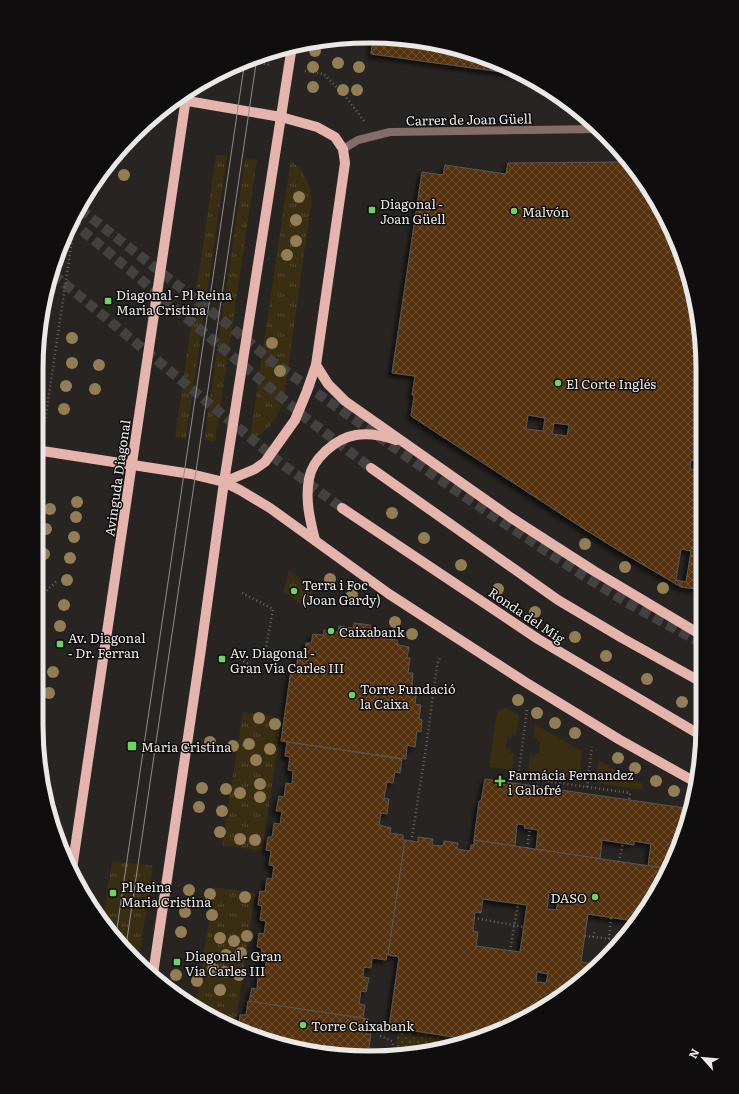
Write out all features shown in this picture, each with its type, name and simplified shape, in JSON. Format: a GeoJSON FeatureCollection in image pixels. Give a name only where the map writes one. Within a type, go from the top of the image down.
{"type":"FeatureCollection","features":[{"type":"Feature","properties":{"kind":"main road"},"geometry":{"type":"LineString","coordinates":[[154,970],[224,482],[291,53]]}},
{"type":"Feature","properties":{"kind":"main road"},"geometry":{"type":"LineString","coordinates":[[188,98],[281,117],[317,127],[335,138],[343,148],[345,163],[316,365],[308,391],[295,420],[265,462],[255,469],[224,482]]}},
{"type":"Feature","properties":{"kind":"main road","name":"Avinguda Diagonal"},"geometry":{"type":"LineString","coordinates":[[73,861],[182,102]]}},
{"type":"Feature","properties":{"kind":"main road"},"geometry":{"type":"LineString","coordinates":[[316,365],[328,384],[345,401],[516,521],[594,571],[696,632]]}},
{"type":"Feature","properties":{"kind":"main road"},"geometry":{"type":"LineString","coordinates":[[315,540],[307,504],[307,494],[309,478],[317,461],[324,453],[346,438],[356,435],[388,438],[404,442]]}},
{"type":"Feature","properties":{"kind":"main road"},"geometry":{"type":"LineString","coordinates":[[43,451],[131,466],[191,474],[224,482],[260,501],[389,594],[518,678],[620,740],[691,780]]}},
{"type":"Feature","properties":{"kind":"main road"},"geometry":{"type":"LineString","coordinates":[[372,468],[558,600],[696,679]]}},
{"type":"Feature","properties":{"kind":"main road","name":"Ronda del Mig"},"geometry":{"type":"LineString","coordinates":[[342,508],[538,639],[696,732]]}},
{"type":"Feature","properties":{"kind":"street","name":"Carrer de Joan Güell"},"geometry":{"type":"LineString","coordinates":[[343,148],[358,140],[390,132],[590,129]]}},
{"type":"Feature","properties":{"kind":"path"},"geometry":{"type":"LineString","coordinates":[[308,71],[324,74],[346,97]]}},
{"type":"Feature","properties":{"kind":"path"},"geometry":{"type":"LineString","coordinates":[[46,418],[73,234]]}},
{"type":"Feature","properties":{"kind":"path"},"geometry":{"type":"LineString","coordinates":[[43,601],[44,594],[58,580]]}},
{"type":"Feature","properties":{"kind":"path"},"geometry":{"type":"LineString","coordinates":[[242,593],[273,609],[265,653]]}},
{"type":"Feature","properties":{"kind":"path"},"geometry":{"type":"LineString","coordinates":[[233,655],[250,665]]}},
{"type":"Feature","properties":{"kind":"path"},"geometry":{"type":"LineString","coordinates":[[412,837],[437,665],[440,658]]}},
{"type":"Feature","properties":{"kind":"path"},"geometry":{"type":"LineString","coordinates":[[527,710],[518,777],[630,793],[629,800]]}},
{"type":"Feature","properties":{"kind":"path"},"geometry":{"type":"LineString","coordinates":[[587,787],[592,747]]}},
{"type":"Feature","properties":{"kind":"path"},"geometry":{"type":"LineString","coordinates":[[536,786],[538,780]]}},
{"type":"Feature","properties":{"kind":"path"},"geometry":{"type":"LineString","coordinates":[[527,848],[530,829]]}},
{"type":"Feature","properties":{"kind":"path"},"geometry":{"type":"LineString","coordinates":[[620,862],[623,843]]}},
{"type":"Feature","properties":{"kind":"path"},"geometry":{"type":"LineString","coordinates":[[510,951],[518,904]]}},
{"type":"Feature","properties":{"kind":"path"},"geometry":{"type":"LineString","coordinates":[[609,939],[611,917]]}},
{"type":"Feature","properties":{"kind":"path"},"geometry":{"type":"LineString","coordinates":[[474,918],[524,927]]}},
{"type":"Feature","properties":{"kind":"path"},"geometry":{"type":"LineString","coordinates":[[594,937],[595,929]]}},
{"type":"Feature","properties":{"kind":"path"},"geometry":{"type":"LineString","coordinates":[[585,936],[615,940]]}},
{"type":"Feature","properties":{"kind":"path"},"geometry":{"type":"LineString","coordinates":[[380,1036],[392,1041],[394,1050]]}},
{"type":"Feature","properties":{"kind":"green space"},"geometry":{"type":"Polygon","coordinates":[[[216,155],[227,156],[186,438],[175,437],[216,155]]]}},
{"type":"Feature","properties":{"kind":"green space"},"geometry":{"type":"Polygon","coordinates":[[[245,159],[257,160],[215,442],[204,440],[245,159]]]}},
{"type":"Feature","properties":{"kind":"green space"},"geometry":{"type":"Polygon","coordinates":[[[292,162],[301,171],[307,181],[311,204],[284,398],[272,423],[262,433],[250,439],[290,165],[292,162]]]}},
{"type":"Feature","properties":{"kind":"green space"},"geometry":{"type":"Polygon","coordinates":[[[289,570],[313,589],[309,611],[284,591],[289,570]]]}},
{"type":"Feature","properties":{"kind":"green space"},"geometry":{"type":"Polygon","coordinates":[[[507,708],[519,715],[516,735],[512,734],[511,738],[507,737],[506,748],[510,749],[510,753],[514,753],[512,770],[489,767],[497,711],[507,708]]]}},
{"type":"Feature","properties":{"kind":"green space"},"geometry":{"type":"Polygon","coordinates":[[[243,712],[282,718],[262,851],[222,845],[243,712]]]}},
{"type":"Feature","properties":{"kind":"green space"},"geometry":{"type":"Polygon","coordinates":[[[535,724],[582,751],[579,781],[528,773],[530,755],[535,756],[535,753],[539,753],[540,742],[537,741],[537,738],[533,737],[535,724]]]}},
{"type":"Feature","properties":{"kind":"green space"},"geometry":{"type":"Polygon","coordinates":[[[598,760],[643,784],[642,790],[596,783],[598,760]]]}},
{"type":"Feature","properties":{"kind":"green space"},"geometry":{"type":"Polygon","coordinates":[[[112,861],[153,866],[140,956],[124,940],[104,914],[112,861]]]}},
{"type":"Feature","properties":{"kind":"green space"},"geometry":{"type":"Polygon","coordinates":[[[214,887],[255,893],[236,1022],[197,1001],[214,887]]]}},
{"type":"Feature","properties":{"kind":"green space"},"geometry":{"type":"Polygon","coordinates":[[[398,1028],[464,1037],[433,1045],[396,1050],[398,1028]]]}},
{"type":"Feature","properties":{"kind":"green space"},"geometry":{"type":"Polygon","coordinates":[[[386,1048],[394,1050],[386,1050],[386,1048]]]}},
{"type":"Feature","properties":{"kind":"building"},"geometry":{"type":"Polygon","coordinates":[[[372,43],[412,46],[454,54],[474,60],[504,72],[371,54],[372,43]]]}},
{"type":"Feature","properties":{"kind":"building","name":"El Corte Inglés"},"geometry":{"type":"Polygon","coordinates":[[[622,162],[641,188],[662,225],[679,265],[685,285],[690,306],[695,348],[696,461],[691,460],[690,469],[696,470],[696,589],[681,587],[618,550],[411,416],[415,376],[392,373],[422,172],[443,175],[445,165],[506,174],[508,163],[622,162]],[[528,415],[526,429],[543,431],[545,418],[528,415]],[[554,423],[552,434],[567,436],[569,425],[554,423]],[[681,549],[676,580],[686,582],[691,551],[681,549]]]}},
{"type":"Feature","properties":{"kind":"building","name":"Torre Fundació la Caixa"},"geometry":{"type":"Polygon","coordinates":[[[354,623],[370,625],[371,630],[386,633],[387,639],[397,640],[398,645],[409,647],[407,658],[410,658],[408,673],[413,673],[412,687],[417,688],[415,704],[421,705],[419,719],[422,720],[421,732],[417,731],[415,747],[407,745],[406,759],[281,741],[291,670],[296,671],[298,656],[304,657],[306,643],[311,643],[313,634],[323,635],[324,630],[338,632],[339,626],[353,628],[354,623]]]}},
{"type":"Feature","properties":{"kind":"building"},"geometry":{"type":"Polygon","coordinates":[[[287,742],[402,759],[400,773],[395,772],[393,783],[387,782],[384,798],[389,799],[387,814],[381,813],[379,825],[391,828],[390,833],[403,835],[403,840],[405,840],[388,955],[386,960],[372,958],[371,968],[364,967],[363,977],[369,978],[366,992],[361,991],[359,1004],[365,1005],[363,1018],[249,1002],[252,988],[257,989],[258,975],[264,976],[266,962],[260,961],[262,948],[257,947],[259,933],[264,934],[266,921],[260,920],[262,906],[258,905],[260,891],[265,892],[267,878],[272,879],[274,866],[269,865],[271,851],[266,850],[268,837],[272,837],[274,823],[280,824],[282,811],[276,811],[279,796],[284,797],[286,783],[292,784],[293,771],[288,770],[290,757],[285,756],[287,742]]]}},
{"type":"Feature","properties":{"kind":"building"},"geometry":{"type":"Polygon","coordinates":[[[485,779],[685,808],[679,829],[662,868],[648,866],[651,844],[634,841],[634,845],[602,840],[600,860],[536,849],[538,830],[524,828],[525,825],[517,824],[515,846],[474,840],[479,801],[481,801],[485,779]]]}},
{"type":"Feature","properties":{"kind":"building"},"geometry":{"type":"Polygon","coordinates":[[[418,837],[433,839],[432,845],[443,846],[444,841],[458,843],[457,849],[470,851],[471,845],[474,845],[474,840],[662,868],[652,888],[631,921],[588,914],[581,962],[591,964],[585,970],[568,984],[533,1007],[494,1026],[461,1038],[389,1027],[399,957],[388,955],[405,840],[418,842],[418,837]],[[549,892],[547,909],[556,910],[560,894],[549,892]],[[483,899],[481,913],[475,912],[473,931],[478,932],[476,946],[520,952],[527,905],[483,899]],[[537,972],[536,982],[546,983],[548,974],[537,972]]]}},
{"type":"Feature","properties":{"kind":"building","name":"Torre Caixabank"},"geometry":{"type":"Polygon","coordinates":[[[248,1001],[368,1019],[366,1034],[371,1034],[369,1048],[374,1049],[374,1051],[327,1048],[285,1040],[239,1023],[240,1015],[246,1015],[248,1001]]]}},
{"type":"Feature","properties":{"kind":"tunnel"},"geometry":{"type":"LineString","coordinates":[[84,212],[226,323],[273,362],[416,463],[581,574],[626,602],[696,640]]}},
{"type":"Feature","properties":{"kind":"tunnel"},"geometry":{"type":"LineString","coordinates":[[77,226],[306,418],[371,468]]}},
{"type":"Feature","properties":{"kind":"tunnel"},"geometry":{"type":"LineString","coordinates":[[56,277],[282,464],[342,508]]}},
{"type":"Feature","properties":{"kind":"tram line"},"geometry":{"type":"LineString","coordinates":[[127,943],[256,64]]}},
{"type":"Feature","properties":{"kind":"tram line"},"geometry":{"type":"LineString","coordinates":[[117,931],[244,69]]}},
{"type":"Feature","properties":{"kind":"place","name":"Diagonal - Joan Güell"},"geometry":{"type":"Point","coordinates":[372,210]}},
{"type":"Feature","properties":{"kind":"place","name":"Malvón"},"geometry":{"type":"Point","coordinates":[514,211]}},
{"type":"Feature","properties":{"kind":"place","name":"Diagonal - Pl Reina Maria Cristina"},"geometry":{"type":"Point","coordinates":[108,301]}},
{"type":"Feature","properties":{"kind":"place","name":"El Corte Inglés"},"geometry":{"type":"Point","coordinates":[558,383]}},
{"type":"Feature","properties":{"kind":"place","name":"Terra i Foc (Joan Gardy)"},"geometry":{"type":"Point","coordinates":[294,591]}},
{"type":"Feature","properties":{"kind":"place","name":"Caixabank"},"geometry":{"type":"Point","coordinates":[331,631]}},
{"type":"Feature","properties":{"kind":"place","name":"Av. Diagonal - Dr. Ferran"},"geometry":{"type":"Point","coordinates":[60,644]}},
{"type":"Feature","properties":{"kind":"place","name":"Av. Diagonal - Gran Via Carles III"},"geometry":{"type":"Point","coordinates":[222,659]}},
{"type":"Feature","properties":{"kind":"place","name":"Torre Fundació la Caixa"},"geometry":{"type":"Point","coordinates":[352,695]}},
{"type":"Feature","properties":{"kind":"place","name":"Maria Cristina"},"geometry":{"type":"Point","coordinates":[132,746]}},
{"type":"Feature","properties":{"kind":"place","name":"Farmácia Fernandez i Galofré"},"geometry":{"type":"Point","coordinates":[500,781]}},
{"type":"Feature","properties":{"kind":"place","name":"Pl Reina Maria Cristina"},"geometry":{"type":"Point","coordinates":[113,893]}},
{"type":"Feature","properties":{"kind":"place","name":"DASO"},"geometry":{"type":"Point","coordinates":[595,897]}},
{"type":"Feature","properties":{"kind":"place","name":"Diagonal - Gran Via Carles III"},"geometry":{"type":"Point","coordinates":[177,962]}},
{"type":"Feature","properties":{"kind":"place","name":"Torre Caixabank"},"geometry":{"type":"Point","coordinates":[303,1025]}}]}
